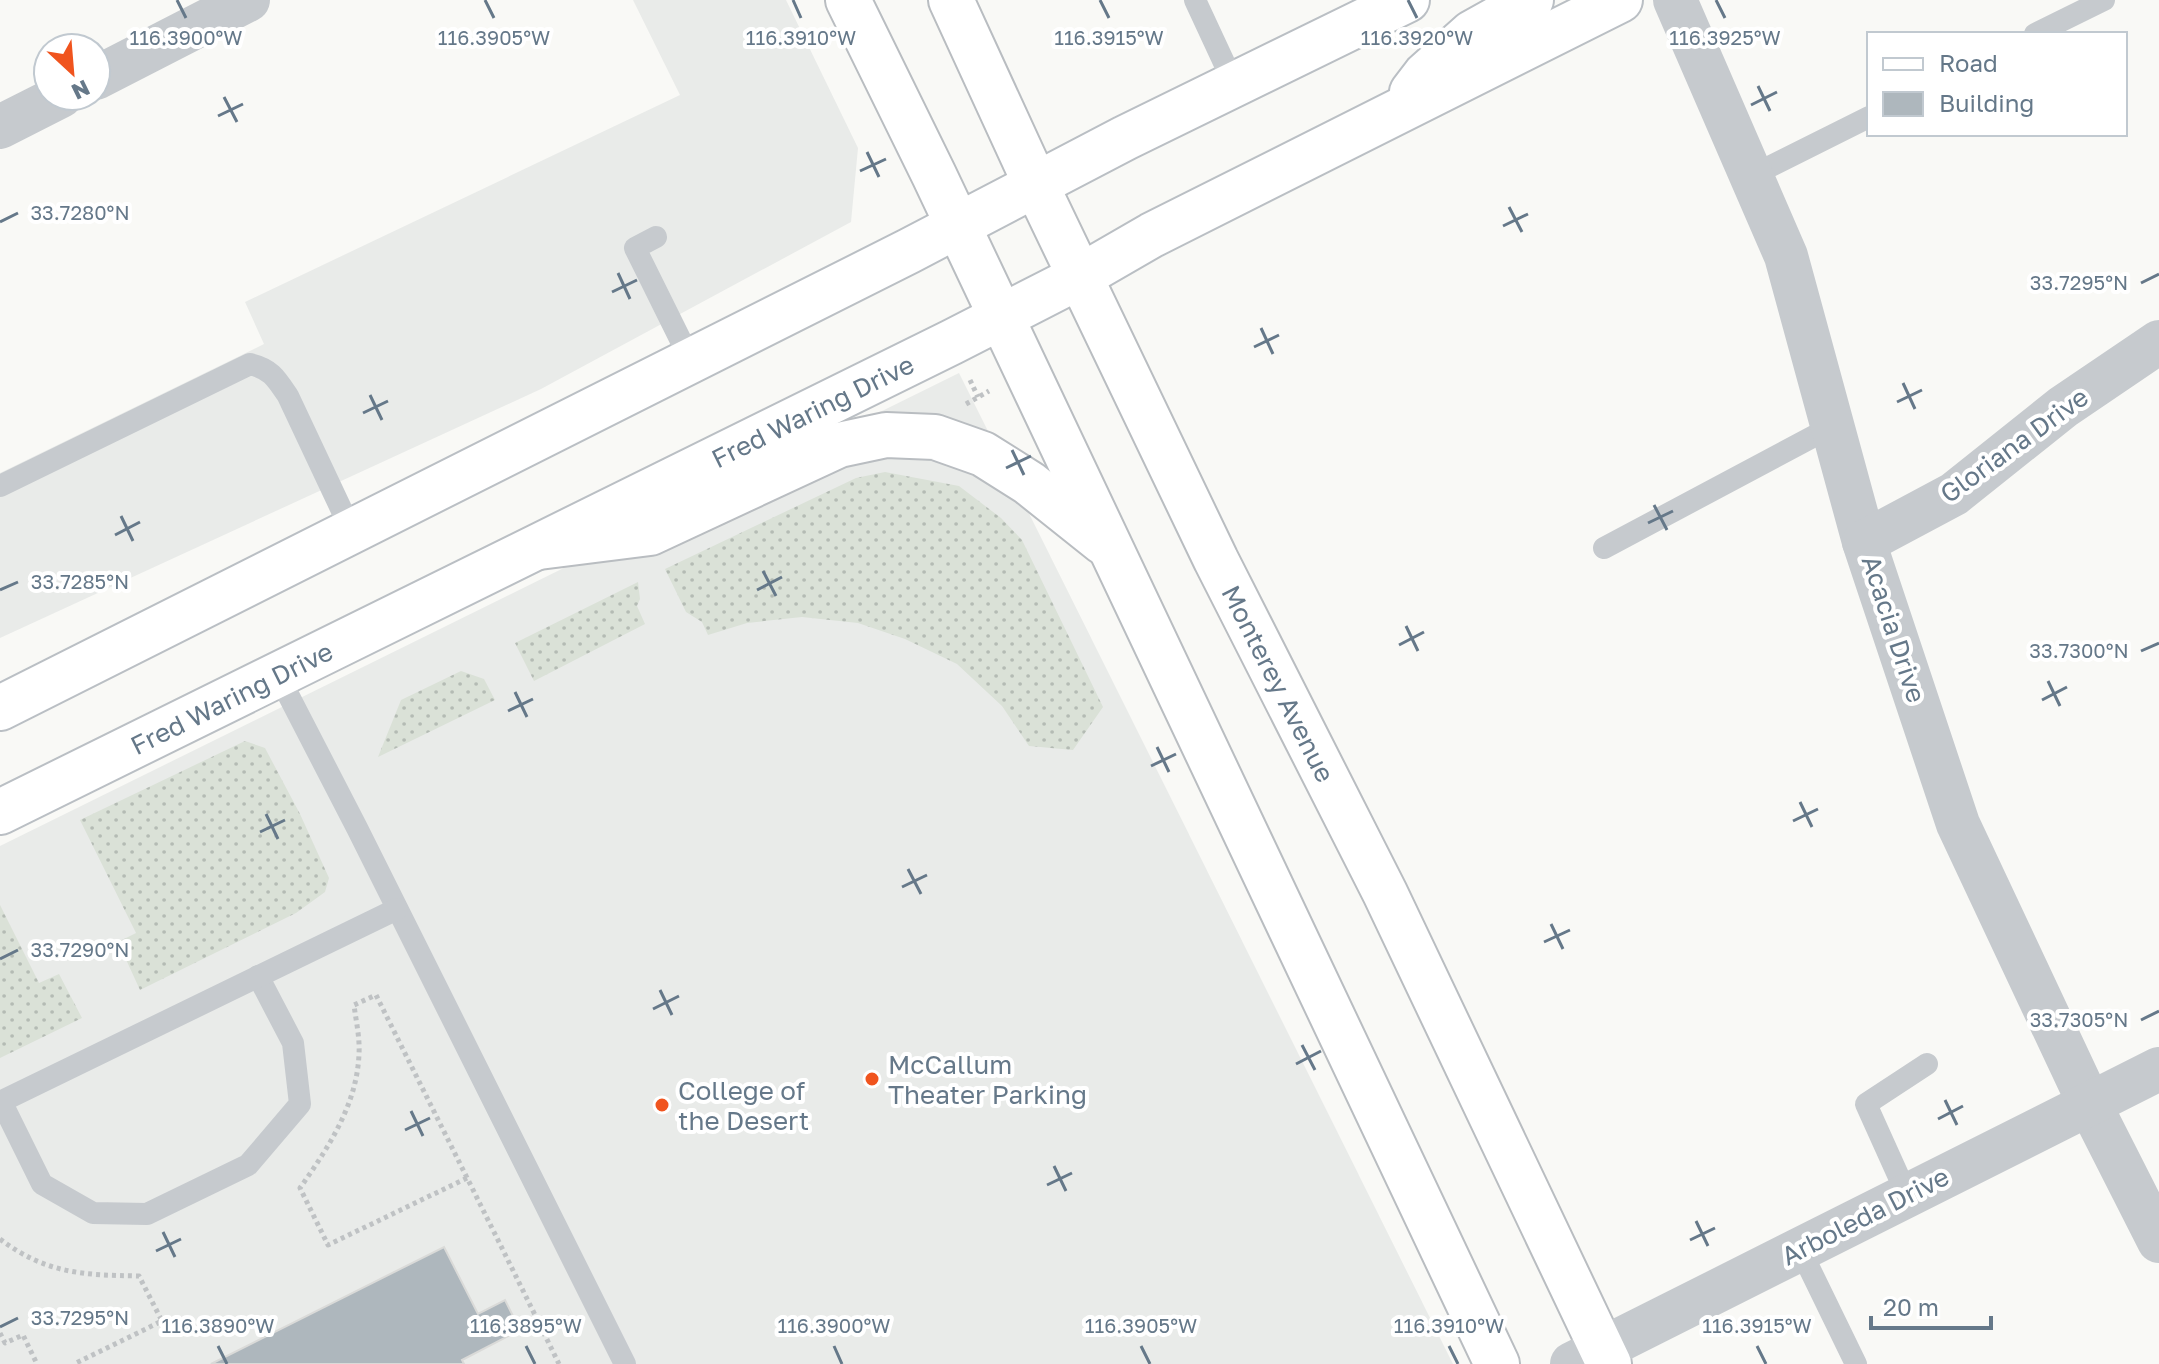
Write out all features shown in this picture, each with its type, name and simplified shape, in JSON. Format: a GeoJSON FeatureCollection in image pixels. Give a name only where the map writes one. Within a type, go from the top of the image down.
{"type":"FeatureCollection","features":[{"type":"Feature","properties":{"kind":"main road"},"geometry":{"type":"LineString","coordinates":[[848,0],[1002,317],[1497,1364]]}},
{"type":"Feature","properties":{"kind":"main road","name":"Monterey Avenue"},"geometry":{"type":"LineString","coordinates":[[951,0],[1216,560],[1385,893],[1594,1359]]}},
{"type":"Feature","properties":{"kind":"main road"},"geometry":{"type":"LineString","coordinates":[[0,708],[1234,84],[1407,0]]}},
{"type":"Feature","properties":{"kind":"main road"},"geometry":{"type":"LineString","coordinates":[[1396,113],[1425,75],[1472,33],[1531,0]]}},
{"type":"Feature","properties":{"kind":"main road","name":"Fred Waring Drive"},"geometry":{"type":"LineString","coordinates":[[0,812],[1002,317],[1152,235],[1620,0]]}},
{"type":"Feature","properties":{"kind":"main road"},"geometry":{"type":"LineString","coordinates":[[539,547],[650,533],[839,445],[886,435],[935,437],[983,454],[1029,483],[1109,546]]}},
{"type":"Feature","properties":{"kind":"street"},"geometry":{"type":"LineString","coordinates":[[112,70],[248,0]]}},
{"type":"Feature","properties":{"kind":"street","name":"Acacia Drive"},"geometry":{"type":"LineString","coordinates":[[1675,0],[1786,256],[1864,542],[1958,824],[2089,1103],[2159,1241]]}},
{"type":"Feature","properties":{"kind":"street"},"geometry":{"type":"LineString","coordinates":[[0,127],[32,111]]}},
{"type":"Feature","properties":{"kind":"street","name":"Gloriana Drive"},"geometry":{"type":"LineString","coordinates":[[1864,542],[1954,494],[2063,407],[2159,342]]}},
{"type":"Feature","properties":{"kind":"street","name":"Arboleda Drive"},"geometry":{"type":"LineString","coordinates":[[1594,1359],[1800,1249],[2159,1069]]}},
{"type":"Feature","properties":{"kind":"lane"},"geometry":{"type":"LineString","coordinates":[[1195,0],[1234,84]]}},
{"type":"Feature","properties":{"kind":"lane"},"geometry":{"type":"LineString","coordinates":[[2039,32],[2104,0]]}},
{"type":"Feature","properties":{"kind":"lane"},"geometry":{"type":"LineString","coordinates":[[1751,176],[1867,118]]}},
{"type":"Feature","properties":{"kind":"lane"},"geometry":{"type":"LineString","coordinates":[[656,237],[635,248],[691,361]]}},
{"type":"Feature","properties":{"kind":"lane"},"geometry":{"type":"LineString","coordinates":[[0,486],[250,364],[264,367],[276,377],[288,396],[352,532]]}},
{"type":"Feature","properties":{"kind":"lane"},"geometry":{"type":"LineString","coordinates":[[1604,548],[1833,426]]}},
{"type":"Feature","properties":{"kind":"lane"},"geometry":{"type":"LineString","coordinates":[[278,675],[625,1364]]}},
{"type":"Feature","properties":{"kind":"lane"},"geometry":{"type":"LineString","coordinates":[[258,976],[293,1043],[300,1104],[248,1165],[147,1214],[93,1213],[42,1184],[1,1102],[258,976],[397,909]]}},
{"type":"Feature","properties":{"kind":"lane"},"geometry":{"type":"LineString","coordinates":[[1907,1195],[1866,1104],[1927,1064]]}},
{"type":"Feature","properties":{"kind":"lane"},"geometry":{"type":"LineString","coordinates":[[1800,1249],[1856,1364]]}},
{"type":"Feature","properties":{"kind":"path"},"geometry":{"type":"LineString","coordinates":[[968,375],[978,397]]}},
{"type":"Feature","properties":{"kind":"path"},"geometry":{"type":"LineString","coordinates":[[467,1178],[328,1245],[300,1188],[326,1150],[352,1099],[360,1053],[354,1005],[376,995],[467,1178],[559,1364]]}},
{"type":"Feature","properties":{"kind":"path"},"geometry":{"type":"LineString","coordinates":[[0,1239],[15,1251],[55,1269],[90,1275],[139,1276],[162,1321],[74,1364]]}},
{"type":"Feature","properties":{"kind":"path"},"geometry":{"type":"LineString","coordinates":[[0,1333],[5,1343],[23,1335],[37,1364]]}},
{"type":"Feature","properties":{"kind":"shaded area"},"geometry":{"type":"Polygon","coordinates":[[[633,0],[786,0],[858,148],[851,222],[541,389],[0,638],[0,473],[264,344],[245,302],[680,95],[633,0]]]}},
{"type":"Feature","properties":{"kind":"shaded area","name":"College of the Desert"},"geometry":{"type":"Polygon","coordinates":[[[959,373],[1453,1364],[0,1364],[0,846],[959,373]]]}},
{"type":"Feature","properties":{"kind":"shaded area"},"geometry":{"type":"Polygon","coordinates":[[[885,472],[959,486],[1001,518],[1022,540],[1103,707],[1073,750],[1029,746],[1002,706],[957,664],[905,639],[858,623],[802,617],[747,623],[708,635],[702,622],[686,612],[665,569],[856,478],[885,472]]]}},
{"type":"Feature","properties":{"kind":"shaded area"},"geometry":{"type":"Polygon","coordinates":[[[638,582],[640,599],[637,606],[645,624],[534,681],[515,643],[638,582]]]}},
{"type":"Feature","properties":{"kind":"shaded area"},"geometry":{"type":"Polygon","coordinates":[[[461,671],[484,679],[495,700],[378,757],[401,700],[461,671]]]}},
{"type":"Feature","properties":{"kind":"shaded area"},"geometry":{"type":"Polygon","coordinates":[[[245,741],[265,748],[300,814],[329,878],[325,892],[296,913],[140,990],[118,942],[136,933],[80,820],[245,741]]]}},
{"type":"Feature","properties":{"kind":"shaded area"},"geometry":{"type":"Polygon","coordinates":[[[0,905],[39,983],[59,974],[82,1018],[0,1058],[0,905]]]}},
{"type":"Feature","properties":{"kind":"building"},"geometry":{"type":"Polygon","coordinates":[[[444,1247],[478,1314],[505,1300],[520,1330],[462,1360],[464,1364],[211,1364],[444,1247]]]}},
{"type":"Feature","properties":{"kind":"place","name":"McCallum Theater Parking"},"geometry":{"type":"Point","coordinates":[872,1079]}},
{"type":"Feature","properties":{"kind":"place","name":"College of the Desert"},"geometry":{"type":"Point","coordinates":[662,1105]}}]}
